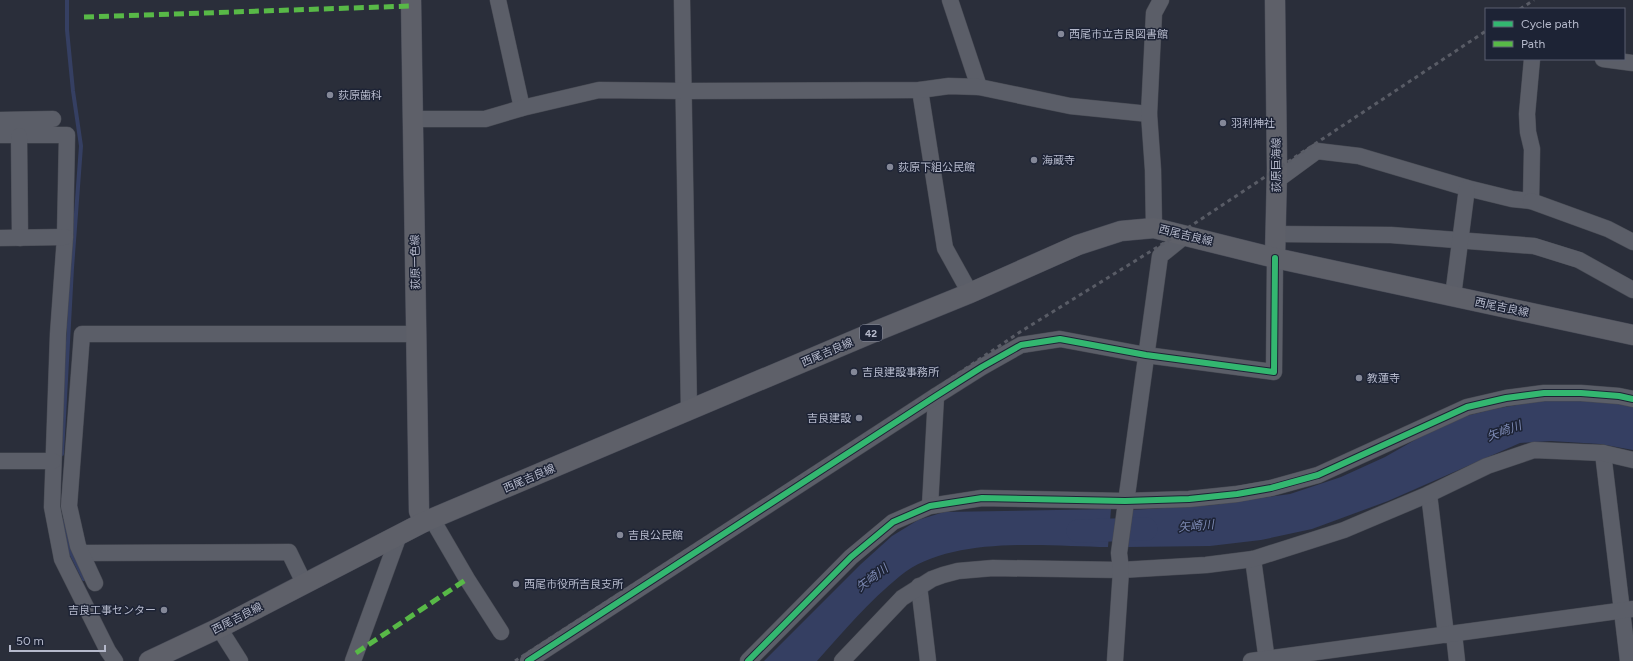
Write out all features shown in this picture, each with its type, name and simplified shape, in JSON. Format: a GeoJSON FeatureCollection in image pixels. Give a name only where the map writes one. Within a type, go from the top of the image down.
{"type":"FeatureCollection","features":[{"type":"Feature","properties":{"kind":"main road","name":"荻原一色線"},"geometry":{"type":"LineString","coordinates":[[411,0],[419,511],[428,521]]}},
{"type":"Feature","properties":{"kind":"main road","name":"荻原巨海線"},"geometry":{"type":"LineString","coordinates":[[1275,0],[1275,258]]}},
{"type":"Feature","properties":{"kind":"main road","name":"西尾吉良線"},"geometry":{"type":"LineString","coordinates":[[149,661],[219,628],[304,583],[428,521],[866,335],[970,293],[1078,245],[1121,231],[1154,228],[1275,258],[1633,335]]}},
{"type":"Feature","properties":{"kind":"street"},"geometry":{"type":"LineString","coordinates":[[498,0],[522,108]]}},
{"type":"Feature","properties":{"kind":"street"},"geometry":{"type":"LineString","coordinates":[[682,0],[689,411]]}},
{"type":"Feature","properties":{"kind":"street"},"geometry":{"type":"LineString","coordinates":[[950,0],[979,87]]}},
{"type":"Feature","properties":{"kind":"street"},"geometry":{"type":"LineString","coordinates":[[1154,228],[1153,170],[1149,114],[1154,12],[1161,0]]}},
{"type":"Feature","properties":{"kind":"street"},"geometry":{"type":"LineString","coordinates":[[1531,201],[1532,149],[1528,132],[1527,114],[1532,60]]}},
{"type":"Feature","properties":{"kind":"street"},"geometry":{"type":"LineString","coordinates":[[1610,60],[1633,63]]}},
{"type":"Feature","properties":{"kind":"street"},"geometry":{"type":"LineString","coordinates":[[413,119],[485,119],[522,108],[599,90],[920,90],[949,86],[979,87],[1070,106],[1149,114]]}},
{"type":"Feature","properties":{"kind":"street"},"geometry":{"type":"LineString","coordinates":[[920,90],[945,248],[970,293]]}},
{"type":"Feature","properties":{"kind":"street"},"geometry":{"type":"LineString","coordinates":[[0,120],[53,119]]}},
{"type":"Feature","properties":{"kind":"street"},"geometry":{"type":"LineString","coordinates":[[0,135],[67,135],[65,238],[58,334],[52,507],[62,559],[108,652],[115,661]]}},
{"type":"Feature","properties":{"kind":"street"},"geometry":{"type":"LineString","coordinates":[[20,136],[20,238]]}},
{"type":"Feature","properties":{"kind":"street"},"geometry":{"type":"LineString","coordinates":[[1276,181],[1317,151],[1359,156],[1467,188],[1512,199],[1531,201],[1608,229],[1633,242]]}},
{"type":"Feature","properties":{"kind":"street"},"geometry":{"type":"LineString","coordinates":[[1453,296],[1459,240],[1467,188]]}},
{"type":"Feature","properties":{"kind":"street"},"geometry":{"type":"LineString","coordinates":[[1275,234],[1391,235],[1534,246],[1579,260],[1633,290]]}},
{"type":"Feature","properties":{"kind":"street"},"geometry":{"type":"LineString","coordinates":[[1114,661],[1121,570],[1119,553],[1124,506],[1160,256],[1186,235]]}},
{"type":"Feature","properties":{"kind":"street"},"geometry":{"type":"LineString","coordinates":[[0,238],[65,238]]}},
{"type":"Feature","properties":{"kind":"street"},"geometry":{"type":"LineString","coordinates":[[528,661],[936,396],[1021,345],[1060,338],[1146,355],[1274,372],[1275,258]]}},
{"type":"Feature","properties":{"kind":"street"},"geometry":{"type":"LineString","coordinates":[[95,583],[78,546],[69,506],[82,334],[416,334]]}},
{"type":"Feature","properties":{"kind":"street"},"geometry":{"type":"LineString","coordinates":[[748,661],[851,557],[893,522],[930,506],[982,498],[1124,506],[1237,494],[1277,486],[1318,475],[1467,407],[1506,398],[1544,393],[1581,393],[1619,396],[1633,399]]}},
{"type":"Feature","properties":{"kind":"street"},"geometry":{"type":"LineString","coordinates":[[930,506],[936,396]]}},
{"type":"Feature","properties":{"kind":"street"},"geometry":{"type":"LineString","coordinates":[[842,661],[902,598],[932,579],[958,571],[993,568],[1121,570],[1206,566],[1253,559],[1344,530],[1429,494],[1487,466],[1534,450],[1603,452],[1633,460]]}},
{"type":"Feature","properties":{"kind":"street"},"geometry":{"type":"LineString","coordinates":[[1603,452],[1628,610],[1628,661]]}},
{"type":"Feature","properties":{"kind":"street"},"geometry":{"type":"LineString","coordinates":[[0,461],[53,461]]}},
{"type":"Feature","properties":{"kind":"street"},"geometry":{"type":"LineString","coordinates":[[1429,494],[1450,634],[1457,661]]}},
{"type":"Feature","properties":{"kind":"street"},"geometry":{"type":"LineString","coordinates":[[428,521],[502,632]]}},
{"type":"Feature","properties":{"kind":"street"},"geometry":{"type":"LineString","coordinates":[[353,661],[400,535]]}},
{"type":"Feature","properties":{"kind":"street"},"geometry":{"type":"LineString","coordinates":[[82,553],[289,552],[304,583]]}},
{"type":"Feature","properties":{"kind":"street"},"geometry":{"type":"LineString","coordinates":[[1253,559],[1267,660]]}},
{"type":"Feature","properties":{"kind":"street"},"geometry":{"type":"LineString","coordinates":[[919,586],[928,661]]}},
{"type":"Feature","properties":{"kind":"street"},"geometry":{"type":"LineString","coordinates":[[1251,661],[1628,610]]}},
{"type":"Feature","properties":{"kind":"street"},"geometry":{"type":"LineString","coordinates":[[219,628],[240,661]]}},
{"type":"Feature","properties":{"kind":"water"},"geometry":{"type":"Polygon","coordinates":[[[1561,397],[1633,405],[1633,450],[1600,444],[1551,441],[1520,443],[1388,501],[1312,529],[1261,540],[1210,546],[1127,547],[1131,510],[1213,505],[1290,494],[1341,477],[1385,457],[1450,420],[1494,409],[1561,397]]]}},
{"type":"Feature","properties":{"kind":"water"},"geometry":{"type":"Polygon","coordinates":[[[1111,509],[1108,547],[1056,545],[1000,546],[971,549],[945,554],[921,563],[900,576],[867,606],[817,661],[764,661],[861,564],[892,536],[918,520],[944,512],[1111,509]]]}},
{"type":"Feature","properties":{"kind":"waterway"},"geometry":{"type":"LineString","coordinates":[[62,454],[72,268],[81,146],[73,91],[67,30],[67,0]]}},
{"type":"Feature","properties":{"kind":"waterway"},"geometry":{"type":"LineString","coordinates":[[63,522],[69,549],[84,579]]}},
{"type":"Feature","properties":{"kind":"waterway","name":"矢崎川"},"geometry":{"type":"LineString","coordinates":[[1078,531],[1146,529]]}},
{"type":"Feature","properties":{"kind":"railway"},"geometry":{"type":"LineString","coordinates":[[1522,8],[1534,0]]}},
{"type":"Feature","properties":{"kind":"railway"},"geometry":{"type":"LineString","coordinates":[[515,661],[907,408],[1020,332],[1177,235],[1485,32]]}},
{"type":"Feature","properties":{"kind":"marked path"},"geometry":{"type":"LineString","coordinates":[[84,17],[411,6]]}},
{"type":"Feature","properties":{"kind":"marked path"},"geometry":{"type":"LineString","coordinates":[[356,653],[467,579]]}},
{"type":"Feature","properties":{"kind":"cycle path"},"geometry":{"type":"LineString","coordinates":[[528,661],[936,396],[982,367],[1021,345],[1060,339],[1146,355],[1274,372],[1275,258]]}},
{"type":"Feature","properties":{"kind":"cycle path"},"geometry":{"type":"LineString","coordinates":[[748,661],[851,557],[893,522],[930,506],[982,498],[1125,501],[1189,499],[1237,494],[1271,488],[1318,475],[1467,407],[1506,398],[1544,393],[1581,393],[1619,396],[1633,399]]}},
{"type":"Feature","properties":{"kind":"place","name":"西尾市立吉良図書館"},"geometry":{"type":"Point","coordinates":[1061,34]}},
{"type":"Feature","properties":{"kind":"place","name":"荻原歯科"},"geometry":{"type":"Point","coordinates":[330,95]}},
{"type":"Feature","properties":{"kind":"place","name":"羽利神社"},"geometry":{"type":"Point","coordinates":[1223,123]}},
{"type":"Feature","properties":{"kind":"place","name":"海蔵寺"},"geometry":{"type":"Point","coordinates":[1034,160]}},
{"type":"Feature","properties":{"kind":"place","name":"荻原下組公民館"},"geometry":{"type":"Point","coordinates":[890,167]}},
{"type":"Feature","properties":{"kind":"place","name":"吉良建設事務所"},"geometry":{"type":"Point","coordinates":[854,372]}},
{"type":"Feature","properties":{"kind":"place","name":"教蓮寺"},"geometry":{"type":"Point","coordinates":[1359,378]}},
{"type":"Feature","properties":{"kind":"place","name":"吉良建設"},"geometry":{"type":"Point","coordinates":[859,418]}},
{"type":"Feature","properties":{"kind":"place","name":"吉良公民館"},"geometry":{"type":"Point","coordinates":[620,535]}},
{"type":"Feature","properties":{"kind":"place","name":"西尾市役所吉良支所"},"geometry":{"type":"Point","coordinates":[516,584]}},
{"type":"Feature","properties":{"kind":"place","name":"吉良工事センター"},"geometry":{"type":"Point","coordinates":[164,610]}}]}
